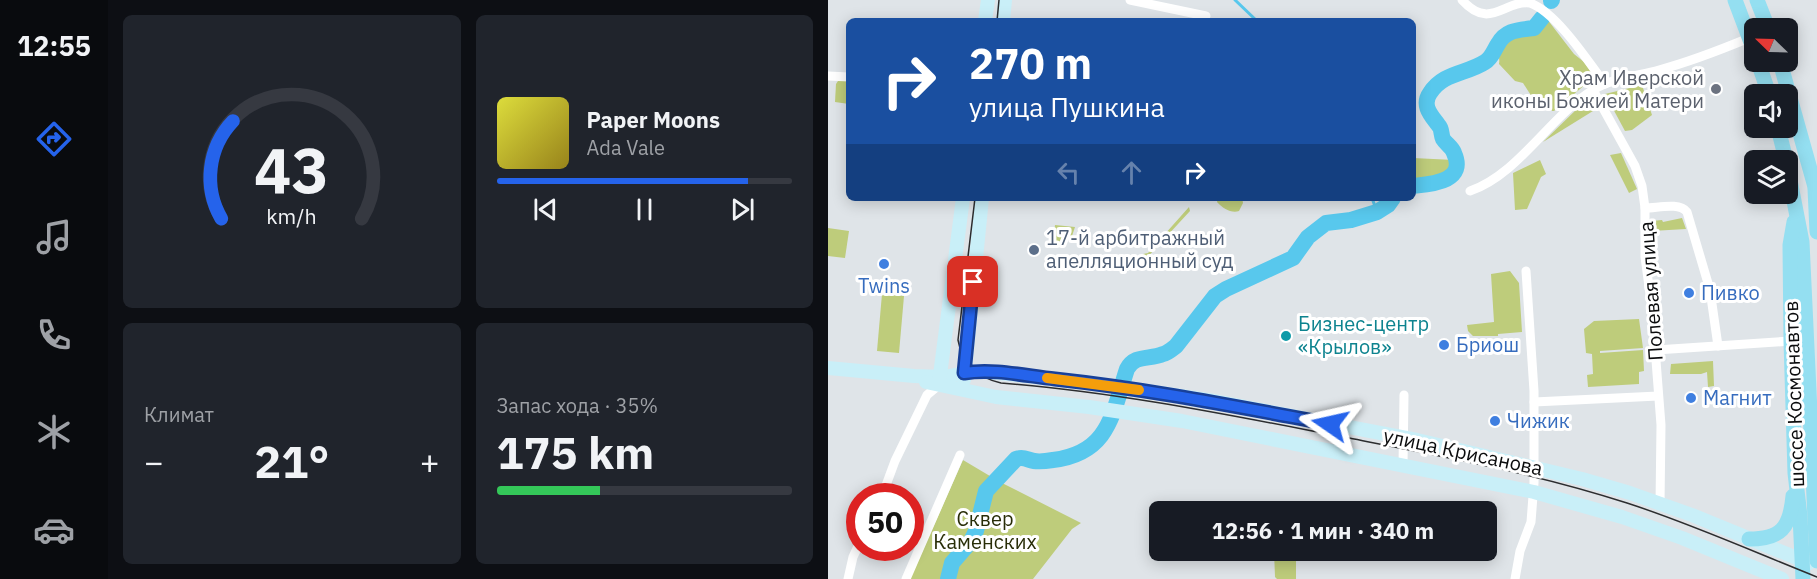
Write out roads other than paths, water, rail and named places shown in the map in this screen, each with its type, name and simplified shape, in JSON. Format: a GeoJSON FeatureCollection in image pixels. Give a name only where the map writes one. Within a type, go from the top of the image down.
{"type":"FeatureCollection","features":[{"type":"Feature","properties":{"kind":"main road"},"geometry":{"type":"LineString","coordinates":[[985,18],[988,0]]}},
{"type":"Feature","properties":{"kind":"main road"},"geometry":{"type":"LineString","coordinates":[[1003,18],[1005,0]]}},
{"type":"Feature","properties":{"kind":"main road"},"geometry":{"type":"LineString","coordinates":[[1735,0],[1744,24]]}},
{"type":"Feature","properties":{"kind":"main road"},"geometry":{"type":"LineString","coordinates":[[1757,0],[1764,18]]}},
{"type":"Feature","properties":{"kind":"main road"},"geometry":{"type":"LineString","coordinates":[[1783,72],[1816,191],[1817,232]]}},
{"type":"Feature","properties":{"kind":"main road"},"geometry":{"type":"LineString","coordinates":[[940,381],[963,201]]}},
{"type":"Feature","properties":{"kind":"main road"},"geometry":{"type":"LineString","coordinates":[[963,391],[982,201]]}},
{"type":"Feature","properties":{"kind":"main road","name":"шоссе Космонавтов"},"geometry":{"type":"LineString","coordinates":[[1795,204],[1802,242],[1813,483],[1809,560],[1803,579]]}},
{"type":"Feature","properties":{"kind":"main road","name":"шоссе Космонавтов"},"geometry":{"type":"LineString","coordinates":[[1796,210],[1790,245],[1795,472],[1800,516],[1809,560]]}},
{"type":"Feature","properties":{"kind":"main road","name":"улица Крисанова"},"geometry":{"type":"LineString","coordinates":[[828,368],[940,381],[963,391],[1182,421],[1534,492],[1622,517],[1682,538],[1782,579]]}},
{"type":"Feature","properties":{"kind":"main road","name":"улица Крисанова"},"geometry":{"type":"LineString","coordinates":[[940,381],[964,373],[988,372],[1092,383],[1174,395],[1403,438],[1582,478],[1660,504],[1809,560],[1817,566]]}},
{"type":"Feature","properties":{"kind":"main road"},"geometry":{"type":"LineString","coordinates":[[1749,538],[1768,538],[1785,525],[1792,508],[1795,472]]}},
{"type":"Feature","properties":{"kind":"street"},"geometry":{"type":"LineString","coordinates":[[1130,0],[1206,15]]}},
{"type":"Feature","properties":{"kind":"street"},"geometry":{"type":"LineString","coordinates":[[1462,0],[1480,13],[1496,11],[1520,2],[1539,7],[1556,21],[1605,84]]}},
{"type":"Feature","properties":{"kind":"street"},"geometry":{"type":"LineString","coordinates":[[1470,191],[1503,172],[1562,114],[1593,90],[1605,84],[1661,70],[1744,40]]}},
{"type":"Feature","properties":{"kind":"street"},"geometry":{"type":"LineString","coordinates":[[828,75],[846,77]]}},
{"type":"Feature","properties":{"kind":"street","name":"Полевая улица"},"geometry":{"type":"LineString","coordinates":[[1593,90],[1639,174],[1646,208],[1645,257],[1656,350],[1661,425],[1660,504]]}},
{"type":"Feature","properties":{"kind":"street"},"geometry":{"type":"LineString","coordinates":[[1646,208],[1681,207],[1688,215],[1710,290],[1719,346]]}},
{"type":"Feature","properties":{"kind":"street"},"geometry":{"type":"LineString","coordinates":[[1515,579],[1520,551],[1531,522],[1535,468],[1534,402],[1526,271]]}},
{"type":"Feature","properties":{"kind":"street"},"geometry":{"type":"LineString","coordinates":[[1656,350],[1791,341]]}},
{"type":"Feature","properties":{"kind":"street"},"geometry":{"type":"LineString","coordinates":[[887,483],[927,395],[940,381]]}},
{"type":"Feature","properties":{"kind":"street"},"geometry":{"type":"LineString","coordinates":[[1403,466],[1404,395]]}},
{"type":"Feature","properties":{"kind":"street"},"geometry":{"type":"LineString","coordinates":[[1534,402],[1658,396]]}},
{"type":"Feature","properties":{"kind":"street"},"geometry":{"type":"LineString","coordinates":[[906,579],[960,455]]}},
{"type":"Feature","properties":{"kind":"street"},"geometry":{"type":"LineString","coordinates":[[1800,516],[1802,526],[1808,534]]}},
{"type":"Feature","properties":{"kind":"street"},"geometry":{"type":"LineString","coordinates":[[848,579],[852,561]]}},
{"type":"Feature","properties":{"kind":"waterway"},"geometry":{"type":"LineString","coordinates":[[1235,0],[1254,18]]}},
{"type":"Feature","properties":{"kind":"waterway"},"geometry":{"type":"LineString","coordinates":[[1416,186],[1445,180],[1456,170],[1457,163],[1453,151],[1443,139],[1440,127],[1427,107],[1428,98],[1435,86],[1448,77],[1478,66],[1491,56],[1505,35],[1534,28],[1542,18]]}},
{"type":"Feature","properties":{"kind":"waterway"},"geometry":{"type":"LineString","coordinates":[[1373,201],[1377,212]]}},
{"type":"Feature","properties":{"kind":"waterway"},"geometry":{"type":"LineString","coordinates":[[948,579],[952,563],[971,541],[976,531],[986,491],[1016,459],[1048,461],[1072,456],[1086,449],[1097,440],[1112,416],[1130,364],[1138,359],[1158,356],[1170,351],[1215,296],[1293,258],[1308,237],[1326,223],[1351,220],[1377,212],[1391,201]]}},
{"type":"Feature","properties":{"kind":"tram line"},"geometry":{"type":"LineString","coordinates":[[997,18],[999,0]]}},
{"type":"Feature","properties":{"kind":"tram line"},"geometry":{"type":"LineString","coordinates":[[975,201],[958,340],[963,356],[972,368],[993,381],[1089,392],[1219,413],[1524,474],[1651,511],[1817,577]]}},
{"type":"Feature","properties":{"kind":"place","name":"Храм Иверской иконы Божией Матери"},"geometry":{"type":"Point","coordinates":[1716,89]}},
{"type":"Feature","properties":{"kind":"place","name":"17-й арбитражный апелляционный суд"},"geometry":{"type":"Point","coordinates":[1034,250]}},
{"type":"Feature","properties":{"kind":"place","name":"Twins"},"geometry":{"type":"Point","coordinates":[884,264]}},
{"type":"Feature","properties":{"kind":"place","name":"Пивко"},"geometry":{"type":"Point","coordinates":[1689,293]}},
{"type":"Feature","properties":{"kind":"place","name":"Бизнес-центр «Крылов»"},"geometry":{"type":"Point","coordinates":[1286,336]}},
{"type":"Feature","properties":{"kind":"place","name":"Бриош"},"geometry":{"type":"Point","coordinates":[1444,345]}},
{"type":"Feature","properties":{"kind":"place","name":"Магнит"},"geometry":{"type":"Point","coordinates":[1691,398]}},
{"type":"Feature","properties":{"kind":"place","name":"Чижик"},"geometry":{"type":"Point","coordinates":[1495,421]}},
{"type":"Feature","properties":{"kind":"park label","name":"Сквер Каменских"},"geometry":{"type":"Point","coordinates":[985,530]}}]}
